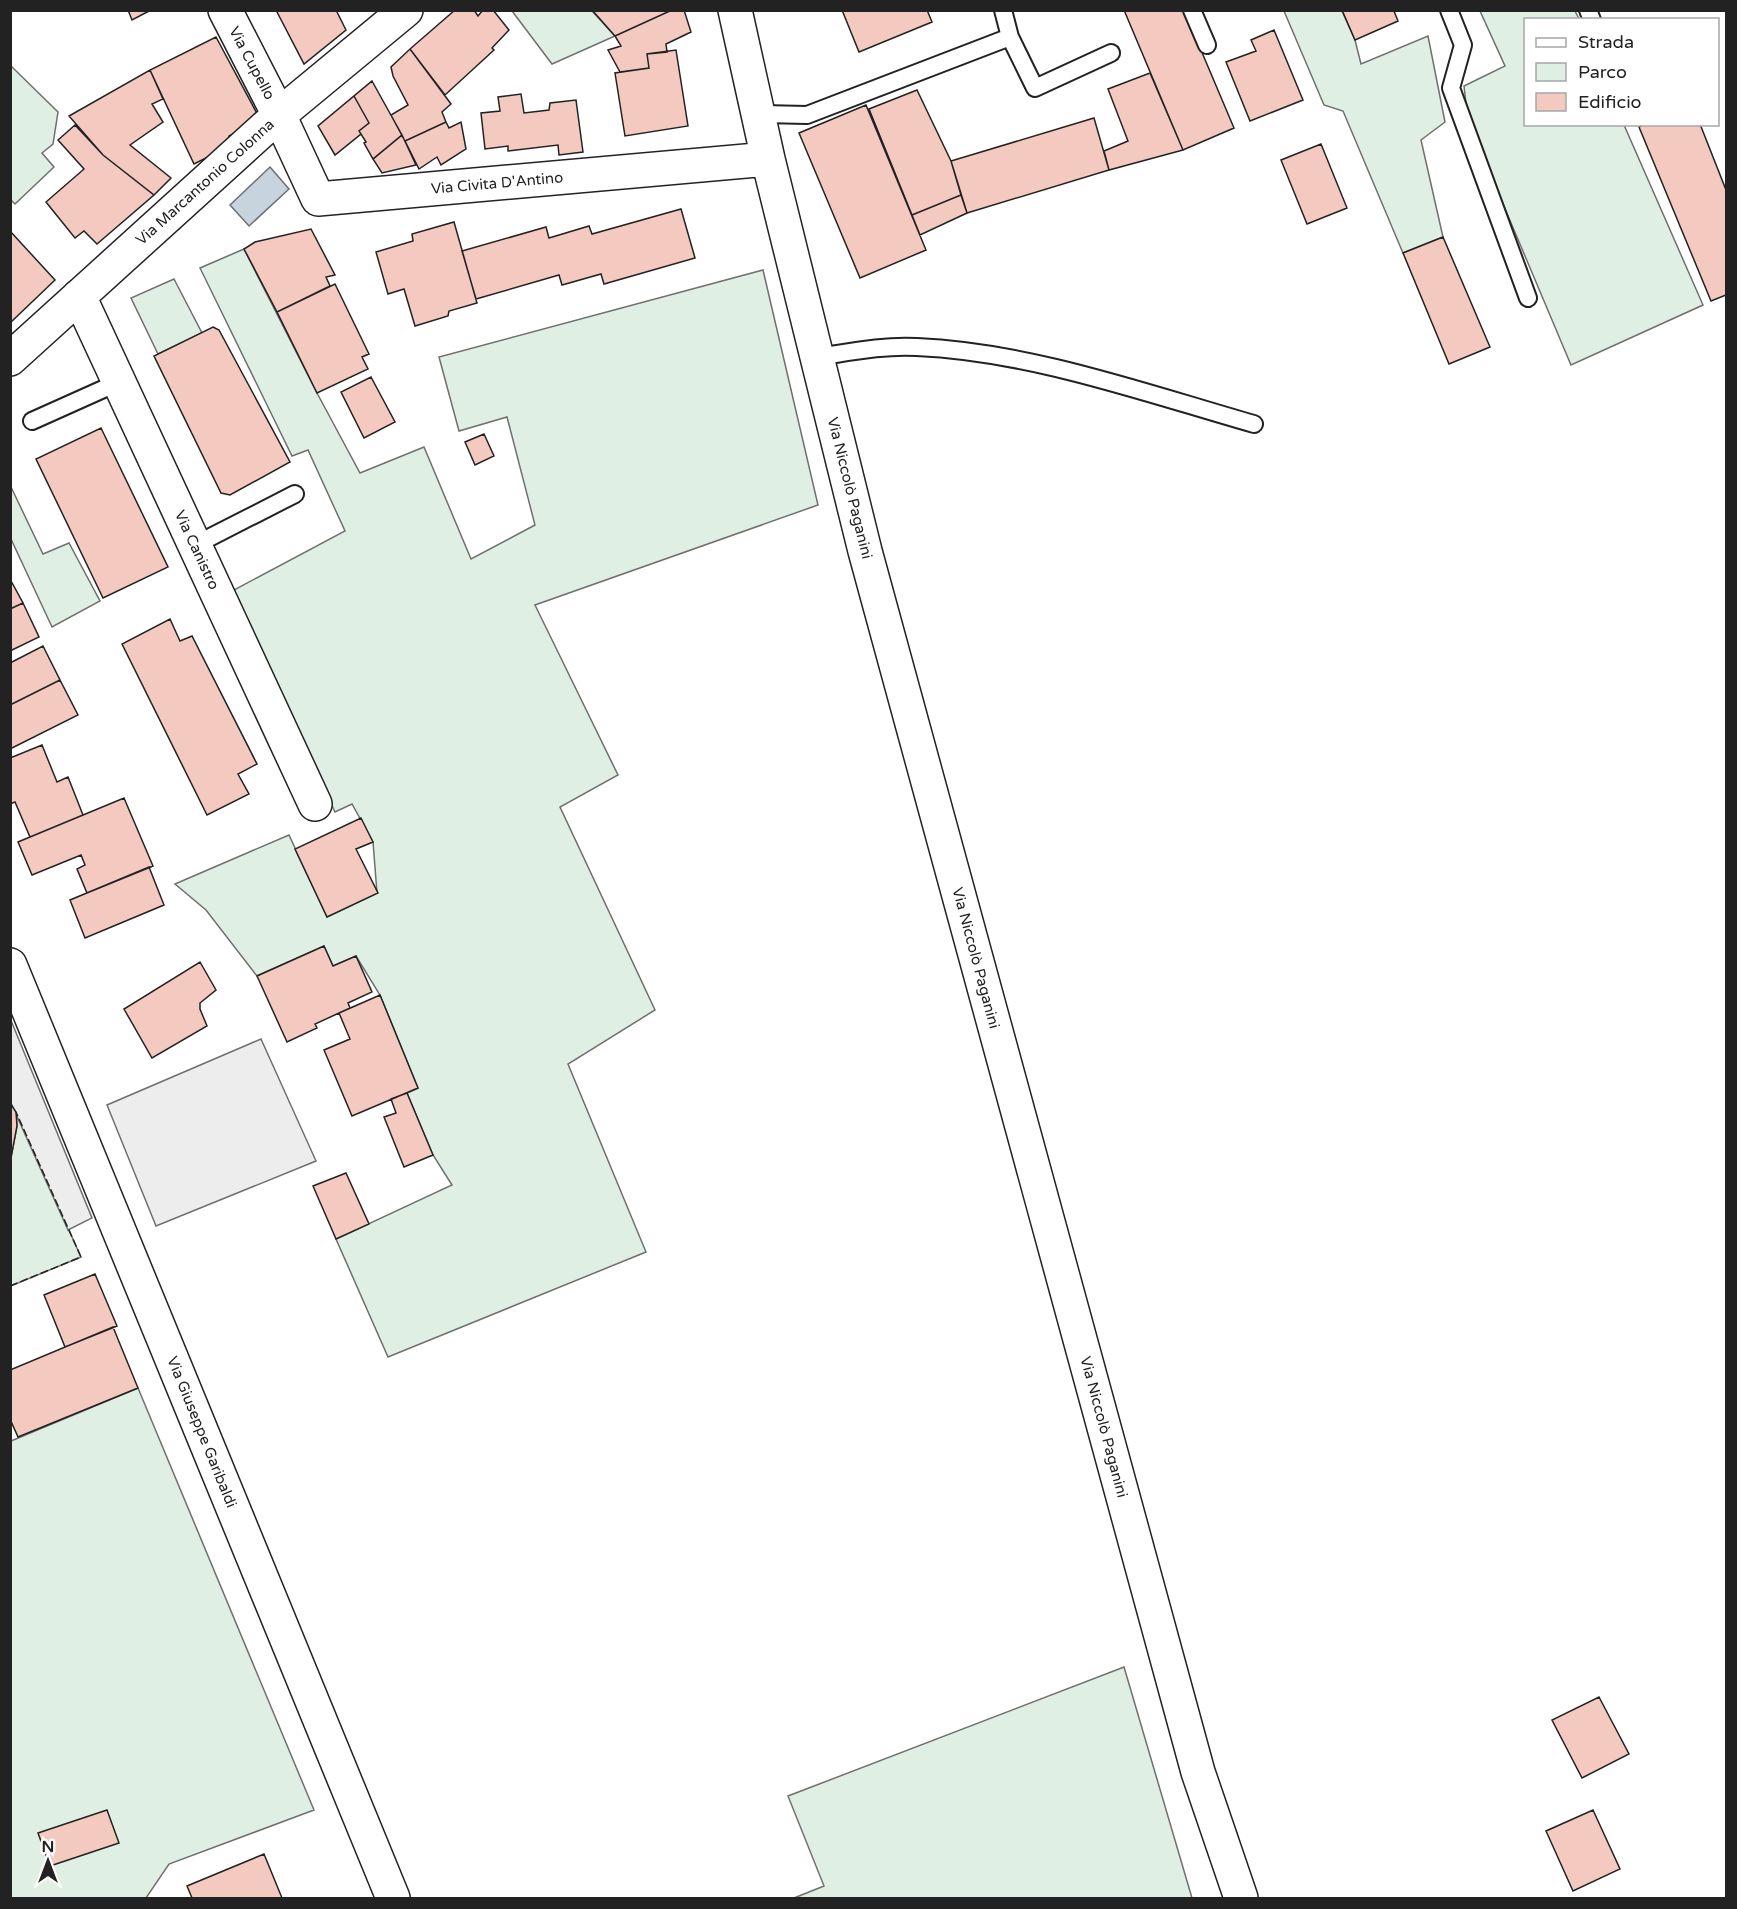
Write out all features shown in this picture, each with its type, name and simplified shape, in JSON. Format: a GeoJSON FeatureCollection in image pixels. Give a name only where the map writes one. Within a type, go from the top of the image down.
{"type":"FeatureCollection","features":[{"type":"Feature","properties":{"kind":"street","name":"Via Cupello"},"geometry":{"type":"LineString","coordinates":[[225,10],[279,115]]}},
{"type":"Feature","properties":{"kind":"street","name":"Via Marcantonio Colonna"},"geometry":{"type":"LineString","coordinates":[[10,359],[279,115],[406,10]]}},
{"type":"Feature","properties":{"kind":"street","name":"Via Niccolò Paganini"},"geometry":{"type":"LineString","coordinates":[[735,10],[768,159],[865,551],[1198,1772],[1241,1899]]}},
{"type":"Feature","properties":{"kind":"street","name":"Via Civita D'Antino"},"geometry":{"type":"LineString","coordinates":[[279,115],[318,199],[768,159]]}},
{"type":"Feature","properties":{"kind":"street","name":"Via Canistro"},"geometry":{"type":"LineString","coordinates":[[79,296],[315,804]]}},
{"type":"Feature","properties":{"kind":"street","name":"Via Giuseppe Garibaldi"},"geometry":{"type":"LineString","coordinates":[[10,965],[393,1899]]}},
{"type":"Feature","properties":{"kind":"lane"},"geometry":{"type":"LineString","coordinates":[[1003,10],[1010,37],[1035,88],[1111,53]]}},
{"type":"Feature","properties":{"kind":"lane"},"geometry":{"type":"LineString","coordinates":[[1192,10],[1207,45]]}},
{"type":"Feature","properties":{"kind":"lane"},"geometry":{"type":"LineString","coordinates":[[1449,10],[1463,45],[1451,88],[1528,298]]}},
{"type":"Feature","properties":{"kind":"lane"},"geometry":{"type":"LineString","coordinates":[[758,114],[807,115],[1010,37]]}},
{"type":"Feature","properties":{"kind":"lane"},"geometry":{"type":"LineString","coordinates":[[817,357],[916,346],[982,353],[1085,376],[1254,424]]}},
{"type":"Feature","properties":{"kind":"lane"},"geometry":{"type":"LineString","coordinates":[[32,421],[119,382]]}},
{"type":"Feature","properties":{"kind":"lane"},"geometry":{"type":"LineString","coordinates":[[195,545],[295,494]]}},
{"type":"Feature","properties":{"kind":"green space"},"geometry":{"type":"Polygon","coordinates":[[[512,11],[592,11],[615,36],[552,64],[512,11]]]}},
{"type":"Feature","properties":{"kind":"green space"},"geometry":{"type":"Polygon","coordinates":[[[1284,11],[1342,11],[1355,40],[1361,64],[1428,36],[1445,122],[1421,140],[1443,237],[1403,253],[1343,111],[1324,105],[1284,11]]]}},
{"type":"Feature","properties":{"kind":"green space"},"geometry":{"type":"Polygon","coordinates":[[[1480,11],[1575,11],[1578,18],[1524,18],[1524,126],[1624,126],[1703,305],[1571,365],[1468,121],[1464,86],[1505,66],[1480,11]]]}},
{"type":"Feature","properties":{"kind":"green space"},"geometry":{"type":"Polygon","coordinates":[[[11,66],[58,112],[53,144],[42,153],[54,167],[15,204],[10,199],[11,66]]]}},
{"type":"Feature","properties":{"kind":"green space"},"geometry":{"type":"Polygon","coordinates":[[[244,249],[360,473],[424,447],[471,559],[535,525],[507,417],[459,431],[439,357],[763,270],[818,505],[535,605],[618,775],[560,807],[655,1010],[568,1064],[646,1252],[388,1357],[336,1239],[452,1185],[433,1155],[407,1093],[418,1088],[380,995],[356,956],[333,966],[324,946],[257,976],[206,910],[175,884],[289,835],[327,917],[377,893],[373,842],[352,804],[335,812],[232,591],[345,531],[308,450],[292,456],[200,268],[244,249]]]}},
{"type":"Feature","properties":{"kind":"green space"},"geometry":{"type":"Polygon","coordinates":[[[174,279],[202,333],[158,354],[131,298],[174,279]]]}},
{"type":"Feature","properties":{"kind":"green space"},"geometry":{"type":"Polygon","coordinates":[[[11,487],[43,554],[69,543],[100,601],[52,627],[11,539],[11,487]]]}},
{"type":"Feature","properties":{"kind":"green space"},"geometry":{"type":"Polygon","coordinates":[[[16,1112],[81,1257],[11,1286],[10,1163],[17,1126],[16,1112]]]}},
{"type":"Feature","properties":{"kind":"green space"},"geometry":{"type":"Polygon","coordinates":[[[138,1388],[314,1810],[169,1864],[146,1898],[11,1898],[11,1441],[138,1388]]]}},
{"type":"Feature","properties":{"kind":"green space"},"geometry":{"type":"Polygon","coordinates":[[[1124,1667],[1192,1898],[794,1898],[824,1886],[788,1796],[1124,1667]]]}},
{"type":"Feature","properties":{"kind":"shaded area"},"geometry":{"type":"Polygon","coordinates":[[[270,167],[289,189],[249,226],[230,205],[270,167]]]}},
{"type":"Feature","properties":{"kind":"shaded area"},"geometry":{"type":"Polygon","coordinates":[[[10,1018],[92,1218],[68,1230],[11,1103],[10,1018]]]}},
{"type":"Feature","properties":{"kind":"shaded area"},"geometry":{"type":"Polygon","coordinates":[[[261,1039],[316,1161],[156,1226],[107,1105],[261,1039]]]}},
{"type":"Feature","properties":{"kind":"building"},"geometry":{"type":"Polygon","coordinates":[[[128,10],[151,10],[132,20],[128,10]]]}},
{"type":"Feature","properties":{"kind":"building"},"geometry":{"type":"Polygon","coordinates":[[[276,10],[336,10],[346,30],[304,64],[276,10]]]}},
{"type":"Feature","properties":{"kind":"building"},"geometry":{"type":"Polygon","coordinates":[[[455,10],[474,10],[478,16],[483,10],[493,10],[509,30],[492,48],[494,50],[445,95],[410,49],[455,10]]]}},
{"type":"Feature","properties":{"kind":"building"},"geometry":{"type":"Polygon","coordinates":[[[592,10],[672,10],[615,36],[592,10]]]}},
{"type":"Feature","properties":{"kind":"building"},"geometry":{"type":"Polygon","coordinates":[[[672,10],[684,10],[691,32],[666,44],[667,52],[647,54],[649,68],[620,72],[608,50],[621,46],[615,36],[672,10]]]}},
{"type":"Feature","properties":{"kind":"building"},"geometry":{"type":"Polygon","coordinates":[[[842,10],[927,10],[932,22],[859,52],[842,10]]]}},
{"type":"Feature","properties":{"kind":"building"},"geometry":{"type":"Polygon","coordinates":[[[1124,10],[1184,10],[1234,128],[1183,150],[1124,10]]]}},
{"type":"Feature","properties":{"kind":"building"},"geometry":{"type":"Polygon","coordinates":[[[1342,10],[1396,10],[1394,11],[1398,21],[1355,40],[1342,10]]]}},
{"type":"Feature","properties":{"kind":"building"},"geometry":{"type":"Polygon","coordinates":[[[1274,30],[1303,100],[1250,121],[1226,62],[1256,51],[1251,40],[1274,30]]]}},
{"type":"Feature","properties":{"kind":"building"},"geometry":{"type":"Polygon","coordinates":[[[216,37],[260,119],[229,136],[232,145],[194,164],[150,70],[216,37]]]}},
{"type":"Feature","properties":{"kind":"building"},"geometry":{"type":"Polygon","coordinates":[[[410,49],[451,104],[442,112],[446,122],[405,141],[391,115],[408,105],[393,76],[391,67],[410,49]]]}},
{"type":"Feature","properties":{"kind":"building"},"geometry":{"type":"Polygon","coordinates":[[[676,50],[688,126],[625,136],[615,73],[649,68],[647,54],[676,50]]]}},
{"type":"Feature","properties":{"kind":"building"},"geometry":{"type":"Polygon","coordinates":[[[150,70],[163,99],[152,104],[163,122],[130,145],[171,178],[154,195],[103,155],[69,116],[150,70]]]}},
{"type":"Feature","properties":{"kind":"building"},"geometry":{"type":"Polygon","coordinates":[[[1150,73],[1183,150],[1109,170],[1104,151],[1128,141],[1108,89],[1150,73]]]}},
{"type":"Feature","properties":{"kind":"building"},"geometry":{"type":"Polygon","coordinates":[[[372,81],[402,135],[373,159],[359,131],[369,123],[354,96],[372,81]]]}},
{"type":"Feature","properties":{"kind":"building"},"geometry":{"type":"Polygon","coordinates":[[[917,90],[951,161],[961,195],[912,215],[869,109],[917,90]]]}},
{"type":"Feature","properties":{"kind":"building"},"geometry":{"type":"Polygon","coordinates":[[[521,94],[524,113],[549,110],[550,103],[576,100],[583,152],[559,155],[558,145],[508,151],[508,146],[485,149],[481,113],[500,111],[498,97],[521,94]]]}},
{"type":"Feature","properties":{"kind":"building"},"geometry":{"type":"Polygon","coordinates":[[[354,96],[369,123],[359,131],[361,134],[335,155],[318,126],[354,96]]]}},
{"type":"Feature","properties":{"kind":"building"},"geometry":{"type":"Polygon","coordinates":[[[866,105],[926,250],[860,278],[799,133],[866,105]]]}},
{"type":"Feature","properties":{"kind":"building"},"geometry":{"type":"Polygon","coordinates":[[[1094,118],[1109,170],[967,213],[951,161],[1094,118]]]}},
{"type":"Feature","properties":{"kind":"building"},"geometry":{"type":"Polygon","coordinates":[[[446,122],[449,128],[461,122],[466,149],[441,165],[437,157],[419,169],[405,141],[446,122]]]}},
{"type":"Feature","properties":{"kind":"building"},"geometry":{"type":"Polygon","coordinates":[[[75,125],[103,155],[154,195],[97,244],[84,231],[75,238],[46,202],[84,169],[58,140],[75,125]]]}},
{"type":"Feature","properties":{"kind":"building"},"geometry":{"type":"Polygon","coordinates":[[[1701,126],[1726,190],[1726,295],[1711,301],[1639,127],[1701,126]]]}},
{"type":"Feature","properties":{"kind":"building"},"geometry":{"type":"Polygon","coordinates":[[[402,135],[416,165],[382,173],[373,159],[402,135]]]}},
{"type":"Feature","properties":{"kind":"building"},"geometry":{"type":"Polygon","coordinates":[[[1321,144],[1347,208],[1307,224],[1281,160],[1321,144]]]}},
{"type":"Feature","properties":{"kind":"building"},"geometry":{"type":"Polygon","coordinates":[[[961,195],[967,213],[920,235],[912,215],[961,195]]]}},
{"type":"Feature","properties":{"kind":"building"},"geometry":{"type":"Polygon","coordinates":[[[681,209],[695,258],[604,284],[601,274],[562,285],[559,275],[476,299],[462,251],[546,227],[549,238],[589,226],[592,234],[681,209]]]}},
{"type":"Feature","properties":{"kind":"building"},"geometry":{"type":"Polygon","coordinates":[[[454,222],[477,303],[449,311],[448,316],[415,326],[404,289],[388,294],[376,252],[413,241],[412,234],[454,222]]]}},
{"type":"Feature","properties":{"kind":"building"},"geometry":{"type":"Polygon","coordinates":[[[311,229],[335,275],[326,277],[330,286],[277,312],[244,249],[255,242],[311,229]]]}},
{"type":"Feature","properties":{"kind":"building"},"geometry":{"type":"Polygon","coordinates":[[[10,231],[55,280],[10,323],[10,231]]]}},
{"type":"Feature","properties":{"kind":"building"},"geometry":{"type":"Polygon","coordinates":[[[1443,237],[1490,347],[1449,364],[1403,253],[1443,237]]]}},
{"type":"Feature","properties":{"kind":"building"},"geometry":{"type":"Polygon","coordinates":[[[335,284],[369,354],[362,357],[368,369],[317,393],[277,312],[335,284]]]}},
{"type":"Feature","properties":{"kind":"building"},"geometry":{"type":"Polygon","coordinates":[[[213,327],[219,330],[290,462],[230,495],[221,493],[154,356],[213,327]]]}},
{"type":"Feature","properties":{"kind":"building"},"geometry":{"type":"Polygon","coordinates":[[[371,377],[395,422],[364,438],[341,392],[371,377]]]}},
{"type":"Feature","properties":{"kind":"building"},"geometry":{"type":"Polygon","coordinates":[[[101,428],[168,567],[103,598],[36,459],[101,428]]]}},
{"type":"Feature","properties":{"kind":"building"},"geometry":{"type":"Polygon","coordinates":[[[484,434],[494,456],[475,465],[465,442],[484,434]]]}},
{"type":"Feature","properties":{"kind":"building"},"geometry":{"type":"Polygon","coordinates":[[[10,579],[23,603],[10,609],[10,579]]]}},
{"type":"Feature","properties":{"kind":"building"},"geometry":{"type":"Polygon","coordinates":[[[23,603],[39,637],[10,651],[10,609],[23,603]]]}},
{"type":"Feature","properties":{"kind":"building"},"geometry":{"type":"Polygon","coordinates":[[[170,619],[180,641],[192,636],[257,764],[238,774],[249,794],[207,815],[122,644],[170,619]]]}},
{"type":"Feature","properties":{"kind":"building"},"geometry":{"type":"Polygon","coordinates":[[[43,646],[60,680],[10,705],[10,663],[43,646]]]}},
{"type":"Feature","properties":{"kind":"building"},"geometry":{"type":"Polygon","coordinates":[[[60,680],[78,715],[10,749],[10,705],[60,680]]]}},
{"type":"Feature","properties":{"kind":"building"},"geometry":{"type":"Polygon","coordinates":[[[42,745],[57,782],[68,777],[83,815],[30,837],[15,802],[10,804],[10,758],[42,745]]]}},
{"type":"Feature","properties":{"kind":"building"},"geometry":{"type":"Polygon","coordinates":[[[124,798],[153,866],[87,893],[77,869],[85,865],[81,855],[32,875],[18,842],[124,798]]]}},
{"type":"Feature","properties":{"kind":"building"},"geometry":{"type":"Polygon","coordinates":[[[361,818],[373,842],[356,849],[378,893],[327,917],[295,849],[361,818]]]}},
{"type":"Feature","properties":{"kind":"building"},"geometry":{"type":"Polygon","coordinates":[[[149,867],[164,905],[85,938],[70,900],[149,867]]]}},
{"type":"Feature","properties":{"kind":"building"},"geometry":{"type":"Polygon","coordinates":[[[324,946],[333,966],[356,956],[372,992],[348,1003],[350,1008],[315,1024],[317,1028],[287,1042],[257,976],[324,946]]]}},
{"type":"Feature","properties":{"kind":"building"},"geometry":{"type":"Polygon","coordinates":[[[200,962],[216,990],[200,1003],[207,1026],[152,1058],[124,1009],[200,962]]]}},
{"type":"Feature","properties":{"kind":"building"},"geometry":{"type":"Polygon","coordinates":[[[380,995],[418,1088],[352,1116],[324,1050],[350,1039],[339,1013],[380,995]]]}},
{"type":"Feature","properties":{"kind":"building"},"geometry":{"type":"Polygon","coordinates":[[[407,1093],[433,1155],[404,1167],[384,1117],[396,1113],[391,1099],[407,1093]]]}},
{"type":"Feature","properties":{"kind":"building"},"geometry":{"type":"Polygon","coordinates":[[[10,1103],[16,1112],[17,1126],[10,1163],[10,1103]]]}},
{"type":"Feature","properties":{"kind":"building"},"geometry":{"type":"Polygon","coordinates":[[[346,1173],[369,1224],[336,1239],[313,1186],[346,1173]]]}},
{"type":"Feature","properties":{"kind":"building"},"geometry":{"type":"Polygon","coordinates":[[[95,1274],[117,1326],[65,1347],[44,1295],[95,1274]]]}},
{"type":"Feature","properties":{"kind":"building"},"geometry":{"type":"Polygon","coordinates":[[[113,1327],[138,1388],[18,1437],[10,1419],[10,1370],[113,1327]]]}},
{"type":"Feature","properties":{"kind":"building"},"geometry":{"type":"Polygon","coordinates":[[[1599,1697],[1629,1754],[1582,1778],[1552,1720],[1599,1697]]]}},
{"type":"Feature","properties":{"kind":"building"},"geometry":{"type":"Polygon","coordinates":[[[107,1810],[119,1843],[50,1866],[38,1833],[107,1810]]]}},
{"type":"Feature","properties":{"kind":"building"},"geometry":{"type":"Polygon","coordinates":[[[1593,1810],[1620,1869],[1573,1891],[1546,1831],[1593,1810]]]}},
{"type":"Feature","properties":{"kind":"building"},"geometry":{"type":"Polygon","coordinates":[[[264,1854],[282,1898],[192,1898],[187,1886],[264,1854]]]}},
{"type":"Feature","properties":{"kind":"fence"},"geometry":{"type":"LineString","coordinates":[[10,1286],[81,1257],[16,1112]]}}]}
